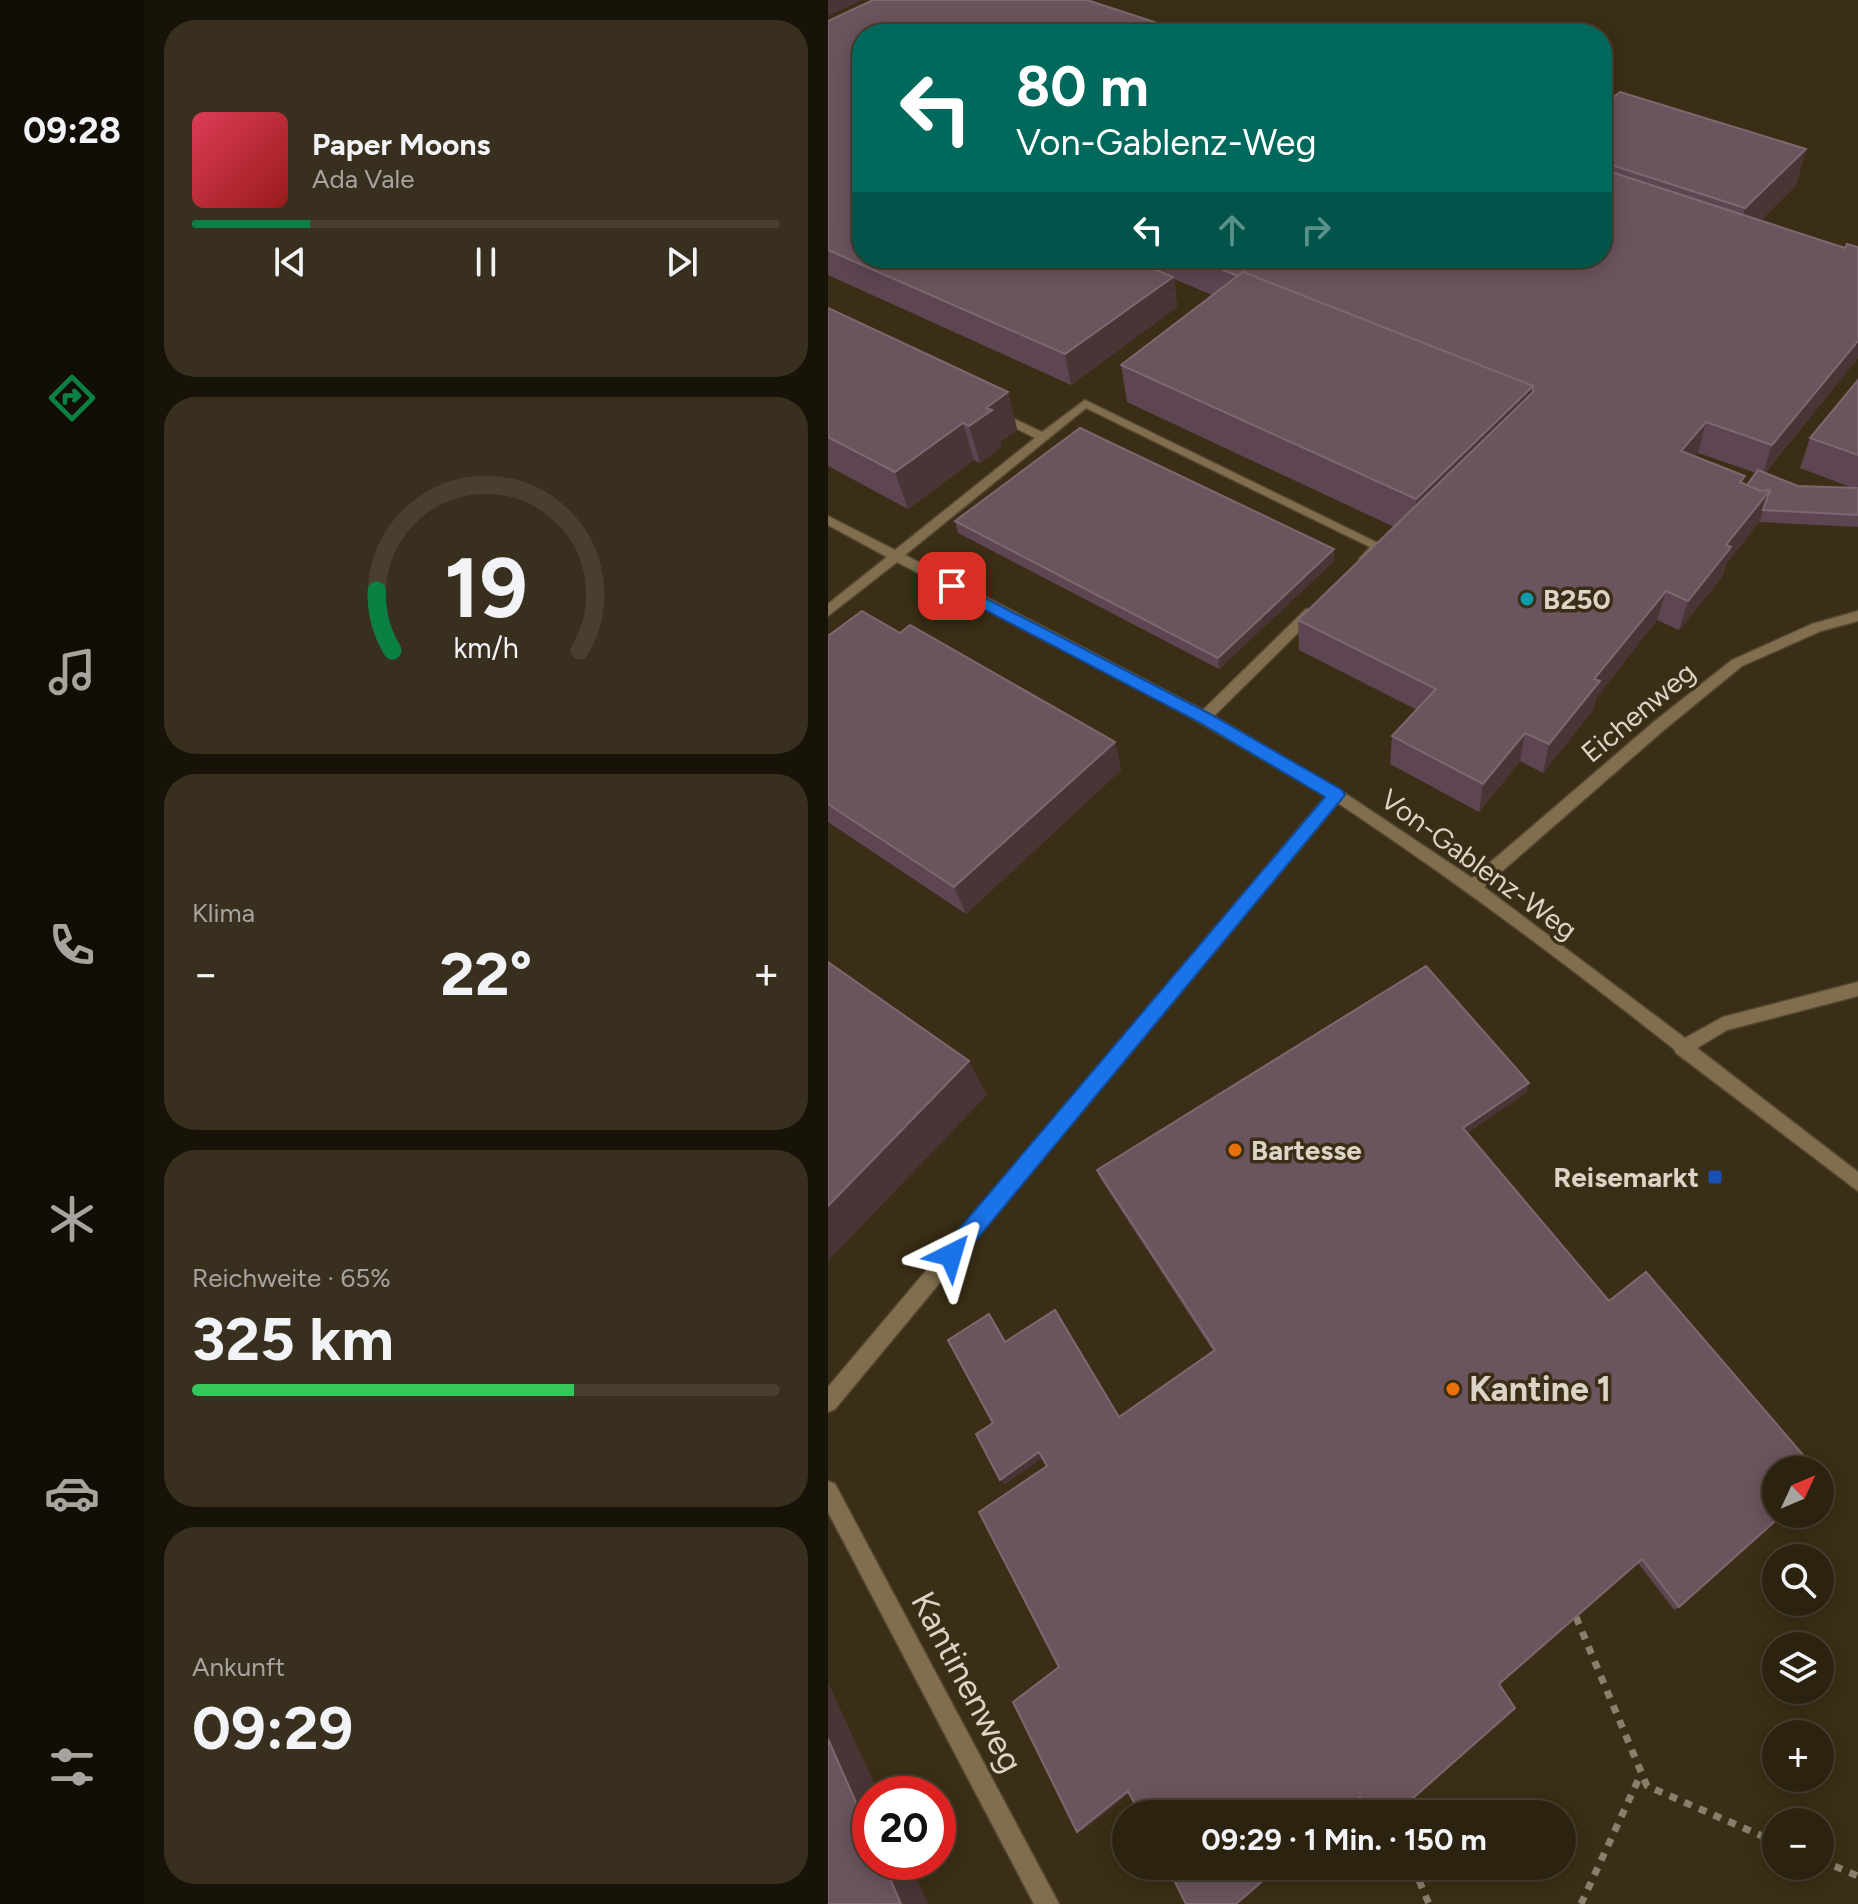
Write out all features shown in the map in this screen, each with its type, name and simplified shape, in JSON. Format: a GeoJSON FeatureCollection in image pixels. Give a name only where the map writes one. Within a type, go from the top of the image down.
{"type":"FeatureCollection","features":[{"type":"Feature","properties":{"kind":"lane"},"geometry":{"type":"LineString","coordinates":[[828,611],[1085,403],[1378,546],[1356,567]]}},
{"type":"Feature","properties":{"kind":"lane"},"geometry":{"type":"LineString","coordinates":[[985,409],[1042,437]]}},
{"type":"Feature","properties":{"kind":"lane","name":"Von-Gablenz-Weg"},"geometry":{"type":"LineString","coordinates":[[828,520],[1204,718],[1336,795],[1474,886],[1858,1183]]}},
{"type":"Feature","properties":{"kind":"lane"},"geometry":{"type":"LineString","coordinates":[[1204,718],[1324,600]]}},
{"type":"Feature","properties":{"kind":"lane","name":"Eichenweg"},"geometry":{"type":"LineString","coordinates":[[1474,886],[1737,663],[1817,627],[1858,616]]}},
{"type":"Feature","properties":{"kind":"lane"},"geometry":{"type":"LineString","coordinates":[[828,1402],[1336,795]]}},
{"type":"Feature","properties":{"kind":"lane"},"geometry":{"type":"LineString","coordinates":[[1682,1048],[1723,1024],[1858,989]]}},
{"type":"Feature","properties":{"kind":"lane","name":"Kantinenweg"},"geometry":{"type":"LineString","coordinates":[[828,1491],[1047,1904]]}},
{"type":"Feature","properties":{"kind":"path"},"geometry":{"type":"LineString","coordinates":[[1576,1617],[1647,1786],[1762,1836]]}},
{"type":"Feature","properties":{"kind":"path"},"geometry":{"type":"LineString","coordinates":[[1581,1904],[1641,1775]]}},
{"type":"Feature","properties":{"kind":"path"},"geometry":{"type":"LineString","coordinates":[[1834,1866],[1858,1876]]}},
{"type":"Feature","properties":{"kind":"path"},"geometry":{"type":"LineString","coordinates":[[1419,1880],[1429,1904]]}},
{"type":"Feature","properties":{"kind":"building"},"geometry":{"type":"Polygon","coordinates":[[[873,0],[1087,0],[1160,24],[852,24],[852,261],[828,250],[828,21],[873,0]]]}},
{"type":"Feature","properties":{"kind":"building"},"geometry":{"type":"Polygon","coordinates":[[[1620,92],[1806,149],[1745,208],[1612,165],[1612,98],[1620,92]]]}},
{"type":"Feature","properties":{"kind":"building"},"geometry":{"type":"Polygon","coordinates":[[[1612,172],[1845,248],[1847,244],[1858,247],[1858,341],[1772,445],[1706,422],[1681,451],[1745,476],[1740,482],[1761,491],[1770,490],[1726,545],[1731,547],[1688,601],[1666,591],[1594,679],[1600,681],[1549,744],[1525,733],[1483,784],[1392,736],[1436,689],[1298,620],[1533,392],[1533,386],[1243,272],[1238,276],[1218,268],[1612,268],[1612,172]]]}},
{"type":"Feature","properties":{"kind":"building"},"geometry":{"type":"Polygon","coordinates":[[[869,268],[1152,268],[1173,277],[1065,354],[869,268]]]}},
{"type":"Feature","properties":{"kind":"building"},"geometry":{"type":"Polygon","coordinates":[[[1243,272],[1533,386],[1416,499],[1121,365],[1243,272]]]}},
{"type":"Feature","properties":{"kind":"building"},"geometry":{"type":"Polygon","coordinates":[[[828,308],[1008,392],[986,408],[992,410],[969,426],[963,423],[895,472],[828,437],[828,308]]]}},
{"type":"Feature","properties":{"kind":"building"},"geometry":{"type":"Polygon","coordinates":[[[1858,380],[1858,455],[1810,438],[1858,380]]]}},
{"type":"Feature","properties":{"kind":"building"},"geometry":{"type":"Polygon","coordinates":[[[1080,428],[1334,549],[1218,658],[955,521],[1080,428]]]}},
{"type":"Feature","properties":{"kind":"building"},"geometry":{"type":"Polygon","coordinates":[[[1758,470],[1798,486],[1858,488],[1858,515],[1763,510],[1770,490],[1761,491],[1747,485],[1758,470]]]}},
{"type":"Feature","properties":{"kind":"building"},"geometry":{"type":"Polygon","coordinates":[[[862,611],[900,633],[910,625],[1115,742],[954,887],[828,804],[828,636],[862,611]]]}},
{"type":"Feature","properties":{"kind":"building"},"geometry":{"type":"Polygon","coordinates":[[[828,962],[969,1061],[828,1206],[828,962]]]}},
{"type":"Feature","properties":{"kind":"building","name":"Kantine 1"},"geometry":{"type":"Polygon","coordinates":[[[1426,966],[1529,1083],[1463,1128],[1609,1301],[1646,1272],[1804,1456],[1762,1456],[1762,1528],[1767,1528],[1679,1607],[1642,1559],[1499,1684],[1515,1708],[1411,1800],[1362,1800],[1360,1797],[1356,1800],[1133,1800],[1128,1791],[1112,1800],[1112,1804],[1077,1832],[1013,1702],[1059,1667],[979,1512],[1047,1466],[1039,1452],[1000,1480],[976,1434],[993,1423],[948,1340],[989,1314],[1005,1342],[1055,1310],[1119,1417],[1215,1350],[1097,1170],[1426,966]]]}},
{"type":"Feature","properties":{"kind":"building"},"geometry":{"type":"Polygon","coordinates":[[[828,1739],[852,1793],[852,1880],[891,1880],[901,1904],[828,1904],[828,1739]]]}},
{"type":"Feature","properties":{"kind":"building"},"geometry":{"type":"Polygon","coordinates":[[[1174,1880],[1264,1880],[1236,1904],[1186,1904],[1174,1880]]]}},
{"type":"Feature","properties":{"kind":"place","name":"B250"},"geometry":{"type":"Point","coordinates":[1527,599]}},
{"type":"Feature","properties":{"kind":"place","name":"Bartesse"},"geometry":{"type":"Point","coordinates":[1235,1150]}},
{"type":"Feature","properties":{"kind":"place","name":"Reisemarkt"},"geometry":{"type":"Point","coordinates":[1715,1177]}},
{"type":"Feature","properties":{"kind":"place","name":"Kantine 1"},"geometry":{"type":"Point","coordinates":[1453,1389]}},
{"type":"Feature","properties":{"kind":"route"},"geometry":{"type":"LineString","coordinates":[[951,1255],[1336,795],[1204,718],[952,586]]}}]}
